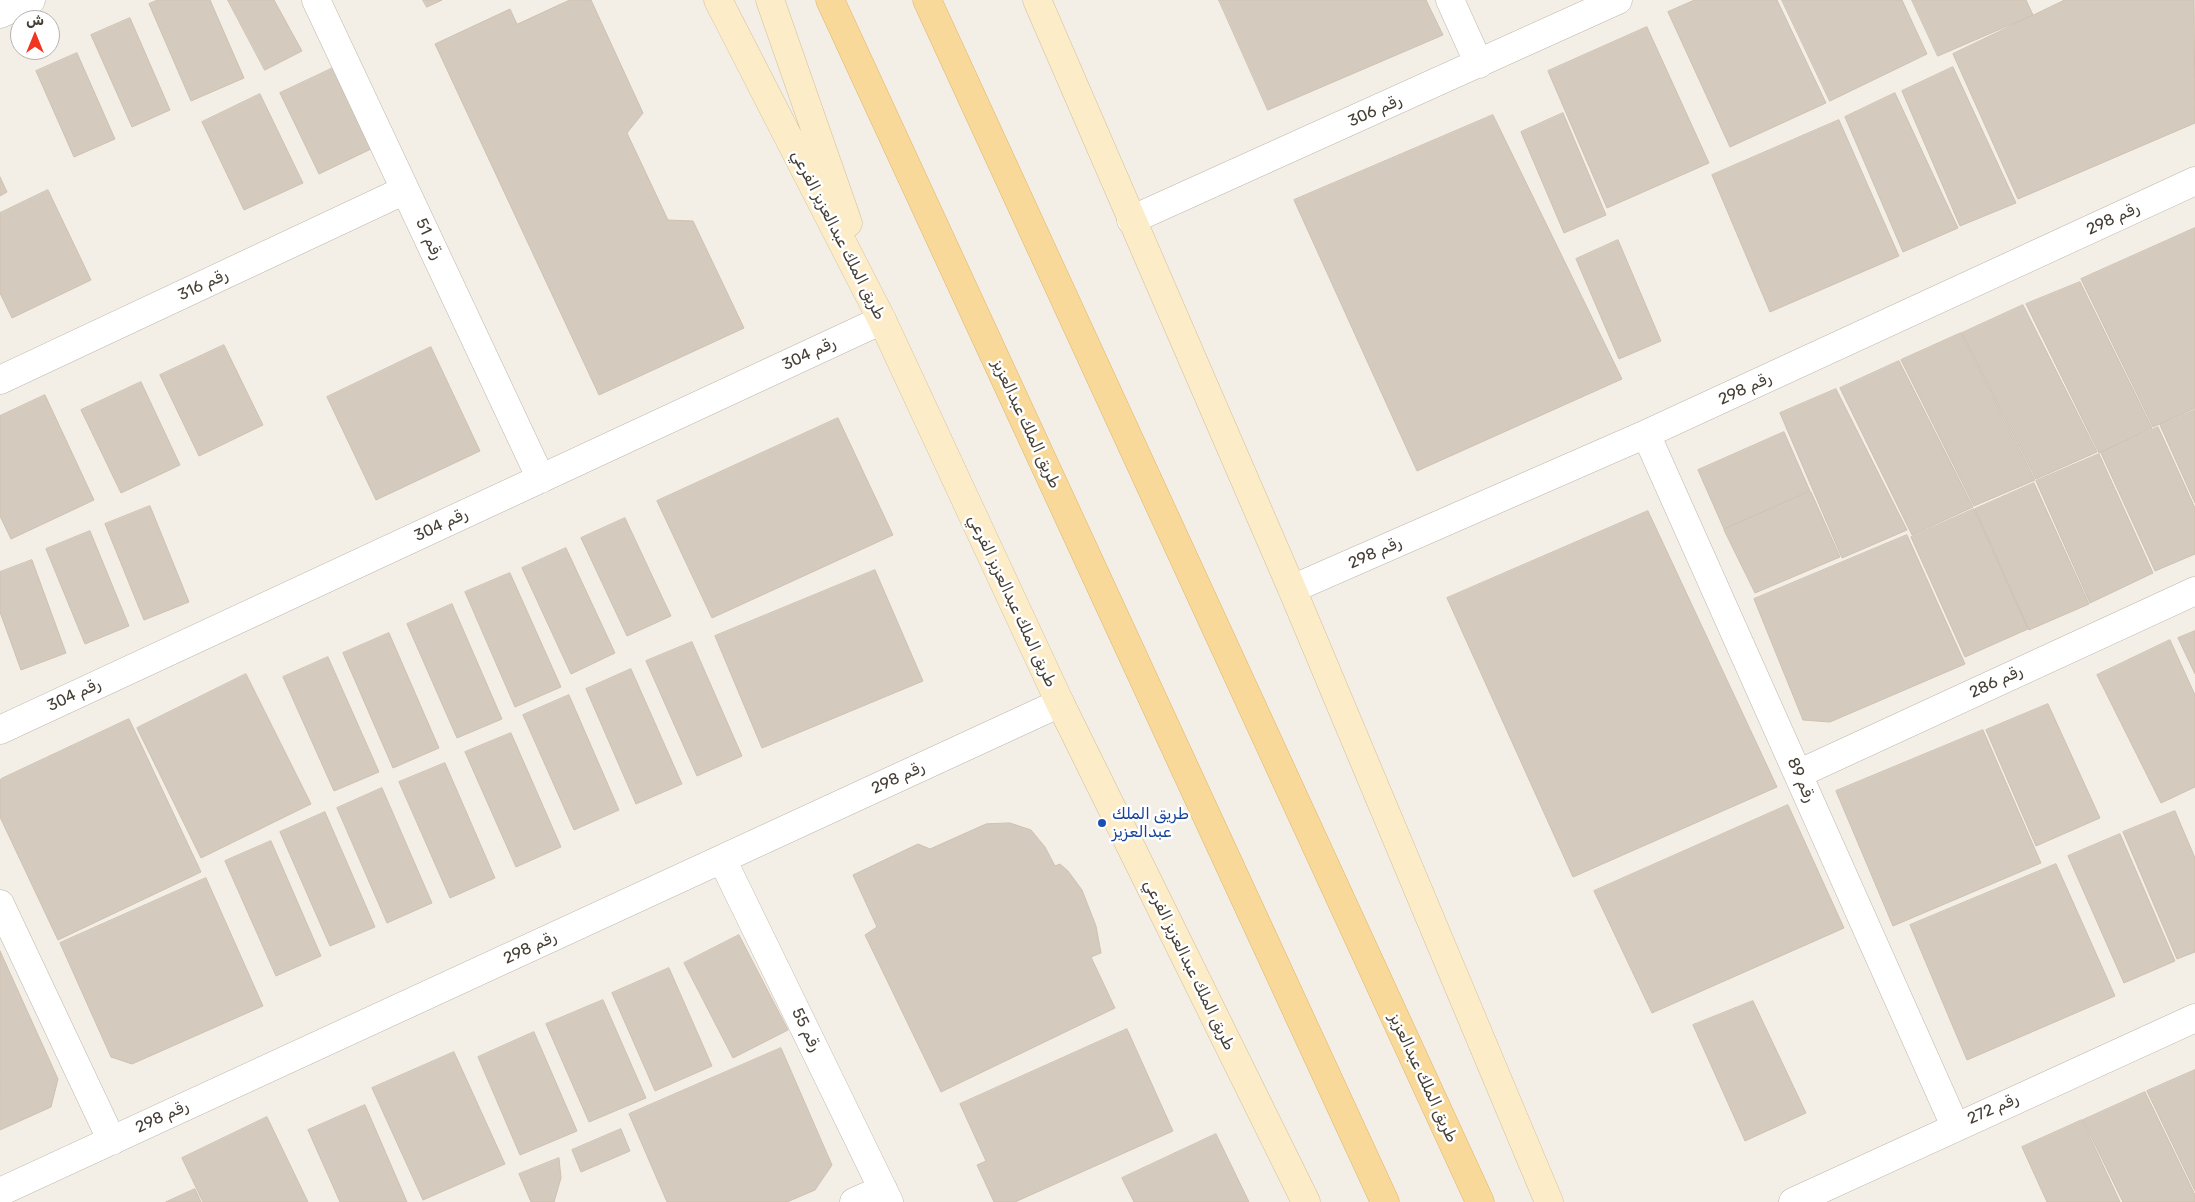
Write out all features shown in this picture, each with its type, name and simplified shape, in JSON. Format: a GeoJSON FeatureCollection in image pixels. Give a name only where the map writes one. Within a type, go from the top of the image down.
{"type":"FeatureCollection","features":[{"type":"Feature","properties":{"kind":"main road","name":"طريق الملك عبدالعزيز الفرعي"},"geometry":{"type":"LineString","coordinates":[[718,0],[882,320],[1060,703],[1306,1202]]}},
{"type":"Feature","properties":{"kind":"main road"},"geometry":{"type":"LineString","coordinates":[[770,0],[882,320]]}},
{"type":"Feature","properties":{"kind":"main road","name":"طريق الملك عبدالعزيز"},"geometry":{"type":"LineString","coordinates":[[830,0],[1385,1202]]}},
{"type":"Feature","properties":{"kind":"main road","name":"طريق الملك عبدالعزيز"},"geometry":{"type":"LineString","coordinates":[[927,0],[1480,1202]]}},
{"type":"Feature","properties":{"kind":"main road"},"geometry":{"type":"LineString","coordinates":[[1020,0],[1084,109]]}},
{"type":"Feature","properties":{"kind":"main road"},"geometry":{"type":"LineString","coordinates":[[1037,0],[1292,590],[1549,1202]]}},
{"type":"Feature","properties":{"kind":"street"},"geometry":{"type":"LineString","coordinates":[[0,14],[31,0]]}},
{"type":"Feature","properties":{"kind":"street","name":"رقم 51"},"geometry":{"type":"LineString","coordinates":[[316,0],[541,479]]}},
{"type":"Feature","properties":{"kind":"street"},"geometry":{"type":"LineString","coordinates":[[1450,0],[1479,64]]}},
{"type":"Feature","properties":{"kind":"street","name":"رقم 306"},"geometry":{"type":"LineString","coordinates":[[1131,220],[1618,0]]}},
{"type":"Feature","properties":{"kind":"street","name":"رقم 298"},"geometry":{"type":"LineString","coordinates":[[1292,590],[1646,434],[2195,180]]}},
{"type":"Feature","properties":{"kind":"street","name":"رقم 316"},"geometry":{"type":"LineString","coordinates":[[0,380],[405,190]]}},
{"type":"Feature","properties":{"kind":"street","name":"رقم 304"},"geometry":{"type":"LineString","coordinates":[[0,730],[882,320]]}},
{"type":"Feature","properties":{"kind":"street","name":"رقم 89"},"geometry":{"type":"LineString","coordinates":[[1646,434],[1955,1126]]}},
{"type":"Feature","properties":{"kind":"street","name":"رقم 286"},"geometry":{"type":"LineString","coordinates":[[1798,774],[2195,591]]}},
{"type":"Feature","properties":{"kind":"street","name":"رقم 298"},"geometry":{"type":"LineString","coordinates":[[0,1192],[1060,703]]}},
{"type":"Feature","properties":{"kind":"street","name":"رقم 55"},"geometry":{"type":"LineString","coordinates":[[722,859],[886,1195]]}},
{"type":"Feature","properties":{"kind":"street"},"geometry":{"type":"LineString","coordinates":[[0,904],[112,1140]]}},
{"type":"Feature","properties":{"kind":"street","name":"رقم 272"},"geometry":{"type":"LineString","coordinates":[[1793,1202],[1955,1126],[2195,1018]]}},
{"type":"Feature","properties":{"kind":"street"},"geometry":{"type":"LineString","coordinates":[[854,1202],[886,1195]]}},
{"type":"Feature","properties":{"kind":"building"},"geometry":{"type":"Polygon","coordinates":[[[158,0],[210,0],[244,78],[191,101],[149,4],[158,0]]]}},
{"type":"Feature","properties":{"kind":"building"},"geometry":{"type":"Polygon","coordinates":[[[228,0],[274,0],[302,51],[265,70],[228,0]]]}},
{"type":"Feature","properties":{"kind":"building"},"geometry":{"type":"Polygon","coordinates":[[[423,0],[442,0],[427,7],[423,0]]]}},
{"type":"Feature","properties":{"kind":"building"},"geometry":{"type":"Polygon","coordinates":[[[570,0],[591,0],[643,113],[627,133],[668,220],[693,221],[744,328],[599,395],[435,44],[510,9],[517,24],[570,0]]]}},
{"type":"Feature","properties":{"kind":"building"},"geometry":{"type":"Polygon","coordinates":[[[1219,0],[1426,0],[1443,35],[1268,110],[1219,0]]]}},
{"type":"Feature","properties":{"kind":"building"},"geometry":{"type":"Polygon","coordinates":[[[1695,0],[1777,0],[1826,103],[1730,147],[1668,12],[1695,0]]]}},
{"type":"Feature","properties":{"kind":"building"},"geometry":{"type":"Polygon","coordinates":[[[1782,0],[1902,0],[1927,54],[1830,101],[1782,0]]]}},
{"type":"Feature","properties":{"kind":"building"},"geometry":{"type":"Polygon","coordinates":[[[1912,0],[2026,0],[2033,15],[1938,56],[1912,0]]]}},
{"type":"Feature","properties":{"kind":"building"},"geometry":{"type":"Polygon","coordinates":[[[2065,0],[2194,0],[2195,123],[2018,199],[1953,54],[2065,0]]]}},
{"type":"Feature","properties":{"kind":"building"},"geometry":{"type":"Polygon","coordinates":[[[130,18],[170,110],[132,127],[91,35],[130,18]]]}},
{"type":"Feature","properties":{"kind":"building"},"geometry":{"type":"Polygon","coordinates":[[[1647,27],[1709,163],[1607,208],[1548,71],[1647,27]]]}},
{"type":"Feature","properties":{"kind":"building"},"geometry":{"type":"Polygon","coordinates":[[[77,53],[115,139],[74,157],[36,71],[77,53]]]}},
{"type":"Feature","properties":{"kind":"building"},"geometry":{"type":"Polygon","coordinates":[[[1953,67],[2016,203],[1960,226],[1902,91],[1953,67]]]}},
{"type":"Feature","properties":{"kind":"building"},"geometry":{"type":"Polygon","coordinates":[[[333,68],[371,149],[319,174],[280,93],[333,68]]]}},
{"type":"Feature","properties":{"kind":"building"},"geometry":{"type":"Polygon","coordinates":[[[1895,93],[1958,228],[1903,252],[1845,117],[1895,93]]]}},
{"type":"Feature","properties":{"kind":"building"},"geometry":{"type":"Polygon","coordinates":[[[260,94],[303,183],[244,210],[202,122],[260,94]]]}},
{"type":"Feature","properties":{"kind":"building"},"geometry":{"type":"Polygon","coordinates":[[[1563,113],[1606,215],[1564,233],[1521,132],[1563,113]]]}},
{"type":"Feature","properties":{"kind":"building"},"geometry":{"type":"Polygon","coordinates":[[[1493,115],[1622,379],[1417,471],[1294,200],[1493,115]]]}},
{"type":"Feature","properties":{"kind":"building"},"geometry":{"type":"Polygon","coordinates":[[[1839,120],[1899,256],[1770,312],[1712,175],[1839,120]]]}},
{"type":"Feature","properties":{"kind":"building"},"geometry":{"type":"Polygon","coordinates":[[[0,177],[7,192],[0,196],[0,177]]]}},
{"type":"Feature","properties":{"kind":"building"},"geometry":{"type":"Polygon","coordinates":[[[48,190],[91,280],[12,318],[0,293],[0,213],[48,190]]]}},
{"type":"Feature","properties":{"kind":"building"},"geometry":{"type":"Polygon","coordinates":[[[2195,228],[2195,408],[2153,427],[2081,279],[2195,228]]]}},
{"type":"Feature","properties":{"kind":"building"},"geometry":{"type":"Polygon","coordinates":[[[1618,240],[1661,341],[1619,359],[1576,259],[1618,240]]]}},
{"type":"Feature","properties":{"kind":"building"},"geometry":{"type":"Polygon","coordinates":[[[2080,282],[2152,428],[2099,453],[2026,304],[2080,282]]]}},
{"type":"Feature","properties":{"kind":"building"},"geometry":{"type":"Polygon","coordinates":[[[2023,305],[2097,452],[2036,479],[1962,333],[2023,305]]]}},
{"type":"Feature","properties":{"kind":"building"},"geometry":{"type":"Polygon","coordinates":[[[1961,333],[2035,480],[1974,506],[1901,360],[1961,333]]]}},
{"type":"Feature","properties":{"kind":"building"},"geometry":{"type":"Polygon","coordinates":[[[224,345],[263,425],[199,456],[160,375],[224,345]]]}},
{"type":"Feature","properties":{"kind":"building"},"geometry":{"type":"Polygon","coordinates":[[[431,347],[480,451],[376,500],[327,397],[431,347]]]}},
{"type":"Feature","properties":{"kind":"building"},"geometry":{"type":"Polygon","coordinates":[[[1899,361],[1973,507],[1912,535],[1840,388],[1899,361]]]}},
{"type":"Feature","properties":{"kind":"building"},"geometry":{"type":"Polygon","coordinates":[[[141,382],[180,465],[121,493],[81,410],[141,382]]]}},
{"type":"Feature","properties":{"kind":"building"},"geometry":{"type":"Polygon","coordinates":[[[1836,389],[1907,530],[1842,558],[1780,413],[1836,389]]]}},
{"type":"Feature","properties":{"kind":"building"},"geometry":{"type":"Polygon","coordinates":[[[45,395],[94,500],[11,539],[0,516],[0,416],[45,395]]]}},
{"type":"Feature","properties":{"kind":"building"},"geometry":{"type":"Polygon","coordinates":[[[2195,410],[2195,503],[2160,425],[2195,410]]]}},
{"type":"Feature","properties":{"kind":"building"},"geometry":{"type":"Polygon","coordinates":[[[838,418],[893,535],[712,618],[657,501],[838,418]]]}},
{"type":"Feature","properties":{"kind":"building"},"geometry":{"type":"Polygon","coordinates":[[[2158,427],[2195,508],[2195,554],[2155,571],[2101,453],[2158,427]]]}},
{"type":"Feature","properties":{"kind":"building"},"geometry":{"type":"Polygon","coordinates":[[[1784,432],[1810,491],[1724,529],[1698,470],[1784,432]]]}},
{"type":"Feature","properties":{"kind":"building"},"geometry":{"type":"Polygon","coordinates":[[[2099,454],[2153,573],[2090,603],[2036,481],[2099,454]]]}},
{"type":"Feature","properties":{"kind":"building"},"geometry":{"type":"Polygon","coordinates":[[[2034,483],[2089,604],[2029,630],[1975,509],[2034,483]]]}},
{"type":"Feature","properties":{"kind":"building"},"geometry":{"type":"Polygon","coordinates":[[[1811,492],[1840,557],[1755,593],[1724,530],[1811,492]]]}},
{"type":"Feature","properties":{"kind":"building"},"geometry":{"type":"Polygon","coordinates":[[[150,506],[189,602],[144,620],[105,524],[150,506]]]}},
{"type":"Feature","properties":{"kind":"building"},"geometry":{"type":"Polygon","coordinates":[[[1974,509],[2028,629],[1965,657],[1911,537],[1974,509]]]}},
{"type":"Feature","properties":{"kind":"building"},"geometry":{"type":"Polygon","coordinates":[[[1648,511],[1777,787],[1573,877],[1447,598],[1648,511]]]}},
{"type":"Feature","properties":{"kind":"building"},"geometry":{"type":"Polygon","coordinates":[[[625,518],[671,616],[627,636],[581,538],[625,518]]]}},
{"type":"Feature","properties":{"kind":"building"},"geometry":{"type":"Polygon","coordinates":[[[90,531],[129,626],[85,644],[46,549],[90,531]]]}},
{"type":"Feature","properties":{"kind":"building"},"geometry":{"type":"Polygon","coordinates":[[[1907,535],[1965,664],[1830,722],[1803,720],[1754,599],[1907,535]]]}},
{"type":"Feature","properties":{"kind":"building"},"geometry":{"type":"Polygon","coordinates":[[[566,548],[615,653],[571,674],[522,568],[566,548]]]}},
{"type":"Feature","properties":{"kind":"building"},"geometry":{"type":"Polygon","coordinates":[[[32,560],[66,653],[21,670],[0,612],[0,572],[32,560]]]}},
{"type":"Feature","properties":{"kind":"building"},"geometry":{"type":"Polygon","coordinates":[[[875,570],[923,681],[762,748],[715,636],[875,570]]]}},
{"type":"Feature","properties":{"kind":"building"},"geometry":{"type":"Polygon","coordinates":[[[510,573],[561,687],[515,707],[465,592],[510,573]]]}},
{"type":"Feature","properties":{"kind":"building"},"geometry":{"type":"Polygon","coordinates":[[[452,604],[502,719],[457,738],[407,624],[452,604]]]}},
{"type":"Feature","properties":{"kind":"building"},"geometry":{"type":"Polygon","coordinates":[[[2195,631],[2195,674],[2178,638],[2195,631]]]}},
{"type":"Feature","properties":{"kind":"building"},"geometry":{"type":"Polygon","coordinates":[[[389,633],[439,748],[393,768],[343,653],[389,633]]]}},
{"type":"Feature","properties":{"kind":"building"},"geometry":{"type":"Polygon","coordinates":[[[2170,640],[2195,695],[2195,787],[2161,803],[2097,675],[2170,640]]]}},
{"type":"Feature","properties":{"kind":"building"},"geometry":{"type":"Polygon","coordinates":[[[692,642],[742,756],[697,776],[646,661],[692,642]]]}},
{"type":"Feature","properties":{"kind":"building"},"geometry":{"type":"Polygon","coordinates":[[[328,657],[379,772],[334,791],[283,677],[328,657]]]}},
{"type":"Feature","properties":{"kind":"building"},"geometry":{"type":"Polygon","coordinates":[[[631,669],[682,784],[636,804],[586,689],[631,669]]]}},
{"type":"Feature","properties":{"kind":"building"},"geometry":{"type":"Polygon","coordinates":[[[246,674],[311,804],[201,858],[137,728],[246,674]]]}},
{"type":"Feature","properties":{"kind":"building"},"geometry":{"type":"Polygon","coordinates":[[[569,695],[619,810],[574,830],[523,715],[569,695]]]}},
{"type":"Feature","properties":{"kind":"building"},"geometry":{"type":"Polygon","coordinates":[[[2048,704],[2100,818],[2036,846],[1986,730],[2048,704]]]}},
{"type":"Feature","properties":{"kind":"building"},"geometry":{"type":"Polygon","coordinates":[[[129,719],[201,872],[58,940],[0,817],[0,782],[1,779],[129,719]]]}},
{"type":"Feature","properties":{"kind":"building"},"geometry":{"type":"Polygon","coordinates":[[[1983,730],[2041,863],[1893,926],[1836,791],[1983,730]]]}},
{"type":"Feature","properties":{"kind":"building"},"geometry":{"type":"Polygon","coordinates":[[[511,733],[561,847],[516,867],[465,752],[511,733]]]}},
{"type":"Feature","properties":{"kind":"building"},"geometry":{"type":"Polygon","coordinates":[[[445,763],[495,878],[450,898],[399,782],[445,763]]]}},
{"type":"Feature","properties":{"kind":"building"},"geometry":{"type":"Polygon","coordinates":[[[382,788],[432,903],[387,923],[337,808],[382,788]]]}},
{"type":"Feature","properties":{"kind":"building"},"geometry":{"type":"Polygon","coordinates":[[[1788,805],[1844,928],[1652,1013],[1594,891],[1788,805]]]}},
{"type":"Feature","properties":{"kind":"building"},"geometry":{"type":"Polygon","coordinates":[[[2175,811],[2195,858],[2195,952],[2177,959],[2123,832],[2175,811]]]}},
{"type":"Feature","properties":{"kind":"building"},"geometry":{"type":"Polygon","coordinates":[[[325,812],[375,927],[330,946],[280,832],[325,812]]]}},
{"type":"Feature","properties":{"kind":"building"},"geometry":{"type":"Polygon","coordinates":[[[1010,823],[1031,830],[1045,847],[1055,866],[1060,864],[1068,871],[1082,890],[1096,926],[1101,953],[1091,957],[1115,1008],[941,1092],[865,935],[877,927],[853,875],[918,844],[930,849],[986,824],[1010,823]]]}},
{"type":"Feature","properties":{"kind":"building"},"geometry":{"type":"Polygon","coordinates":[[[2120,834],[2175,961],[2124,983],[2068,856],[2120,834]]]}},
{"type":"Feature","properties":{"kind":"building"},"geometry":{"type":"Polygon","coordinates":[[[271,841],[321,956],[276,976],[225,861],[271,841]]]}},
{"type":"Feature","properties":{"kind":"building"},"geometry":{"type":"Polygon","coordinates":[[[2056,864],[2115,996],[1967,1060],[1910,925],[2056,864]]]}},
{"type":"Feature","properties":{"kind":"building"},"geometry":{"type":"Polygon","coordinates":[[[206,878],[263,1006],[132,1064],[111,1057],[60,943],[206,878]]]}},
{"type":"Feature","properties":{"kind":"building"},"geometry":{"type":"Polygon","coordinates":[[[739,935],[788,1030],[733,1058],[684,963],[739,935]]]}},
{"type":"Feature","properties":{"kind":"building"},"geometry":{"type":"Polygon","coordinates":[[[0,951],[58,1079],[51,1107],[0,1130],[0,951]]]}},
{"type":"Feature","properties":{"kind":"building"},"geometry":{"type":"Polygon","coordinates":[[[669,968],[712,1066],[655,1091],[612,993],[669,968]]]}},
{"type":"Feature","properties":{"kind":"building"},"geometry":{"type":"Polygon","coordinates":[[[603,1000],[646,1098],[589,1122],[546,1024],[603,1000]]]}},
{"type":"Feature","properties":{"kind":"building"},"geometry":{"type":"Polygon","coordinates":[[[1753,1001],[1806,1113],[1745,1141],[1693,1025],[1753,1001]]]}},
{"type":"Feature","properties":{"kind":"building"},"geometry":{"type":"Polygon","coordinates":[[[1127,1029],[1173,1131],[1015,1202],[994,1202],[977,1165],[986,1161],[960,1104],[1127,1029]]]}},
{"type":"Feature","properties":{"kind":"building"},"geometry":{"type":"Polygon","coordinates":[[[534,1032],[577,1131],[520,1155],[478,1057],[534,1032]]]}},
{"type":"Feature","properties":{"kind":"building"},"geometry":{"type":"Polygon","coordinates":[[[781,1048],[832,1165],[815,1190],[787,1202],[667,1202],[629,1114],[781,1048]]]}},
{"type":"Feature","properties":{"kind":"building"},"geometry":{"type":"Polygon","coordinates":[[[454,1052],[505,1164],[423,1200],[372,1088],[454,1052]]]}},
{"type":"Feature","properties":{"kind":"building"},"geometry":{"type":"Polygon","coordinates":[[[2195,1070],[2195,1191],[2147,1091],[2195,1070]]]}},
{"type":"Feature","properties":{"kind":"building"},"geometry":{"type":"Polygon","coordinates":[[[2145,1092],[2195,1195],[2195,1202],[2123,1202],[2083,1120],[2145,1092]]]}},
{"type":"Feature","properties":{"kind":"building"},"geometry":{"type":"Polygon","coordinates":[[[365,1105],[407,1202],[340,1202],[308,1130],[365,1105]]]}},
{"type":"Feature","properties":{"kind":"building"},"geometry":{"type":"Polygon","coordinates":[[[267,1117],[308,1202],[203,1202],[182,1158],[267,1117]]]}},
{"type":"Feature","properties":{"kind":"building"},"geometry":{"type":"Polygon","coordinates":[[[2082,1120],[2120,1202],[2047,1202],[2022,1147],[2082,1120]]]}},
{"type":"Feature","properties":{"kind":"building"},"geometry":{"type":"Polygon","coordinates":[[[621,1129],[630,1151],[581,1172],[572,1150],[621,1129]]]}},
{"type":"Feature","properties":{"kind":"building"},"geometry":{"type":"Polygon","coordinates":[[[1216,1134],[1249,1202],[1134,1202],[1122,1178],[1216,1134]]]}},
{"type":"Feature","properties":{"kind":"building"},"geometry":{"type":"Polygon","coordinates":[[[559,1158],[561,1178],[554,1202],[531,1202],[519,1174],[559,1158]]]}},
{"type":"Feature","properties":{"kind":"building"},"geometry":{"type":"Polygon","coordinates":[[[195,1189],[201,1202],[166,1202],[195,1189]]]}},
{"type":"Feature","properties":{"kind":"place","name":"طريق الملك عبدالعزيز"},"geometry":{"type":"Point","coordinates":[1102,823]}}]}
